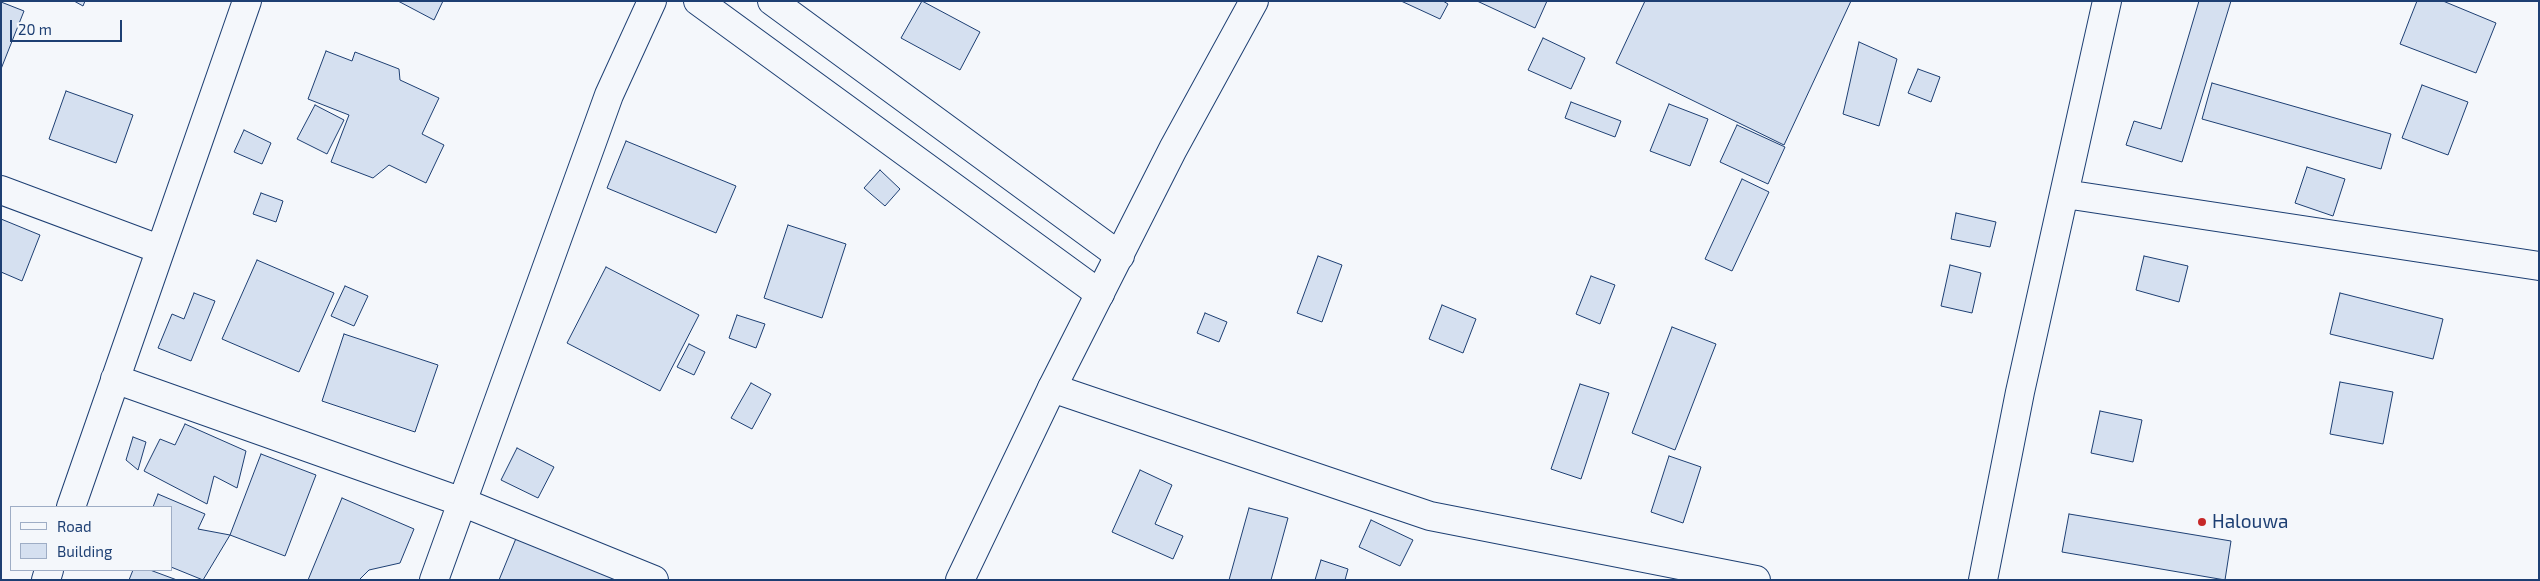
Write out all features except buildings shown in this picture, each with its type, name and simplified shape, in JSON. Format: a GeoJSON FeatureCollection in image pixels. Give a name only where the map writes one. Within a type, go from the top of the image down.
{"type":"FeatureCollection","features":[{"type":"Feature","properties":{"kind":"street"},"geometry":{"type":"LineString","coordinates":[[71,506],[159,249],[247,1]]}},
{"type":"Feature","properties":{"kind":"street"},"geometry":{"type":"LineString","coordinates":[[434,580],[609,95],[652,1]]}},
{"type":"Feature","properties":{"kind":"street"},"geometry":{"type":"LineString","coordinates":[[698,1],[1100,294]]}},
{"type":"Feature","properties":{"kind":"street"},"geometry":{"type":"LineString","coordinates":[[772,1],[1120,256]]}},
{"type":"Feature","properties":{"kind":"street"},"geometry":{"type":"LineString","coordinates":[[960,580],[1052,388],[1173,149],[1254,1]]}},
{"type":"Feature","properties":{"kind":"street"},"geometry":{"type":"LineString","coordinates":[[1983,580],[2020,392],[2107,1]]}},
{"type":"Feature","properties":{"kind":"street"},"geometry":{"type":"LineString","coordinates":[[1,190],[159,249]]}},
{"type":"Feature","properties":{"kind":"street"},"geometry":{"type":"LineString","coordinates":[[2065,194],[2539,266]]}},
{"type":"Feature","properties":{"kind":"street"},"geometry":{"type":"LineString","coordinates":[[115,379],[462,502],[654,580]]}},
{"type":"Feature","properties":{"kind":"street"},"geometry":{"type":"LineString","coordinates":[[1052,388],[1430,516],[1756,580]]}},
{"type":"Feature","properties":{"kind":"place","name":"Halouwa"},"geometry":{"type":"Point","coordinates":[2202,522]}}]}
